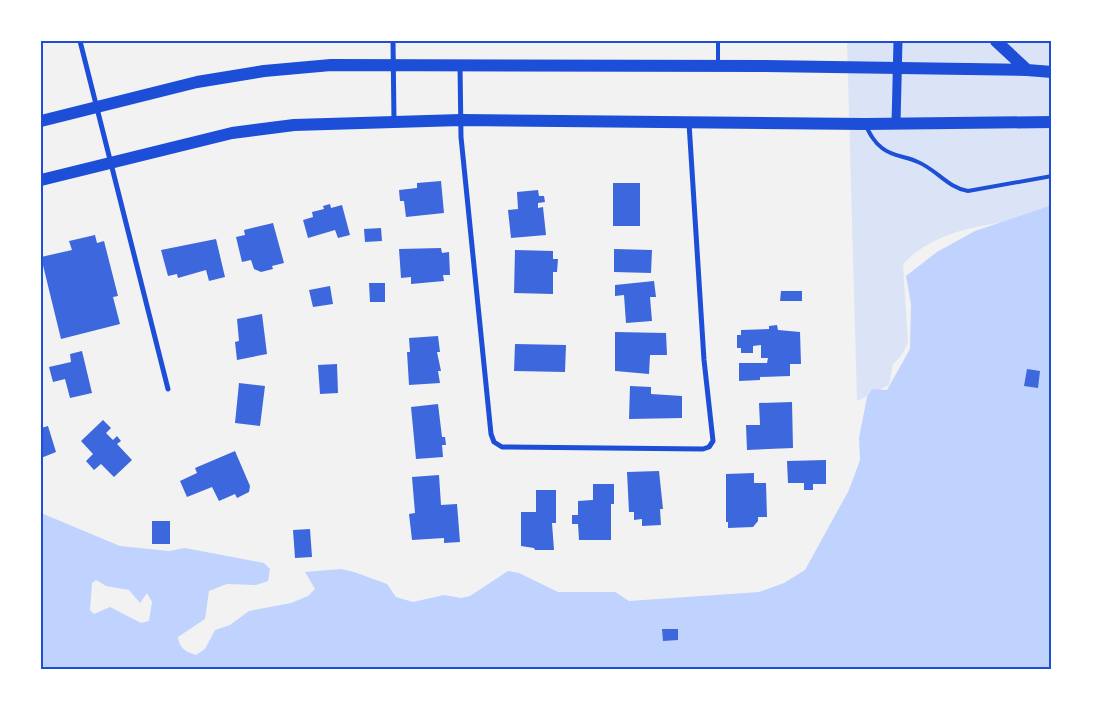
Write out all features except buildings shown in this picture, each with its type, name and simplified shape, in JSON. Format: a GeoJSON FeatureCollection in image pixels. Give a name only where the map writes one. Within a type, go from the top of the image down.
{"type":"FeatureCollection","features":[{"type":"Feature","properties":{"kind":"main road"},"geometry":{"type":"LineString","coordinates":[[996,41],[1027,70]]}},
{"type":"Feature","properties":{"kind":"main road"},"geometry":{"type":"LineString","coordinates":[[41,121],[197,82],[264,71],[331,65],[718,66],[1027,70],[1052,72]]}},
{"type":"Feature","properties":{"kind":"main road"},"geometry":{"type":"LineString","coordinates":[[41,180],[232,133],[294,125],[461,120],[866,124],[1052,122]]}},
{"type":"Feature","properties":{"kind":"street"},"geometry":{"type":"LineString","coordinates":[[80,41],[168,389]]}},
{"type":"Feature","properties":{"kind":"street"},"geometry":{"type":"LineString","coordinates":[[393,41],[394,122]]}},
{"type":"Feature","properties":{"kind":"street"},"geometry":{"type":"LineString","coordinates":[[896,124],[898,41]]}},
{"type":"Feature","properties":{"kind":"street"},"geometry":{"type":"LineString","coordinates":[[460,64],[461,120],[491,434],[494,442],[502,447],[703,449],[709,447],[712,441],[689,122]]}},
{"type":"Feature","properties":{"kind":"lane"},"geometry":{"type":"LineString","coordinates":[[718,41],[718,66]]}},
{"type":"Feature","properties":{"kind":"lane"},"geometry":{"type":"LineString","coordinates":[[866,124],[872,137],[882,148],[894,155],[925,165],[959,189],[968,191],[1052,176]]}},
{"type":"Feature","properties":{"kind":"shaded area"},"geometry":{"type":"Polygon","coordinates":[[[847,41],[1052,41],[1052,215],[992,224],[953,233],[918,251],[903,264],[908,343],[901,356],[893,364],[889,385],[857,401],[847,41]]]}},
{"type":"Feature","properties":{"kind":"water"},"geometry":{"type":"Polygon","coordinates":[[[1052,205],[1052,670],[41,670],[41,513],[120,546],[169,551],[185,548],[264,563],[270,569],[268,581],[256,585],[227,584],[209,591],[205,619],[178,637],[184,649],[196,655],[205,649],[215,630],[230,625],[249,611],[291,603],[308,596],[315,589],[305,572],[341,569],[354,572],[387,584],[396,597],[413,602],[444,595],[461,598],[470,596],[508,571],[519,573],[558,592],[615,592],[629,601],[759,592],[784,583],[805,570],[849,490],[860,460],[859,438],[867,397],[872,389],[887,390],[910,349],[911,304],[906,276],[937,252],[975,231],[1052,205]],[[96,580],[92,583],[90,610],[94,614],[110,607],[141,623],[149,621],[152,602],[147,593],[140,603],[129,590],[106,586],[96,580]]]}}]}
